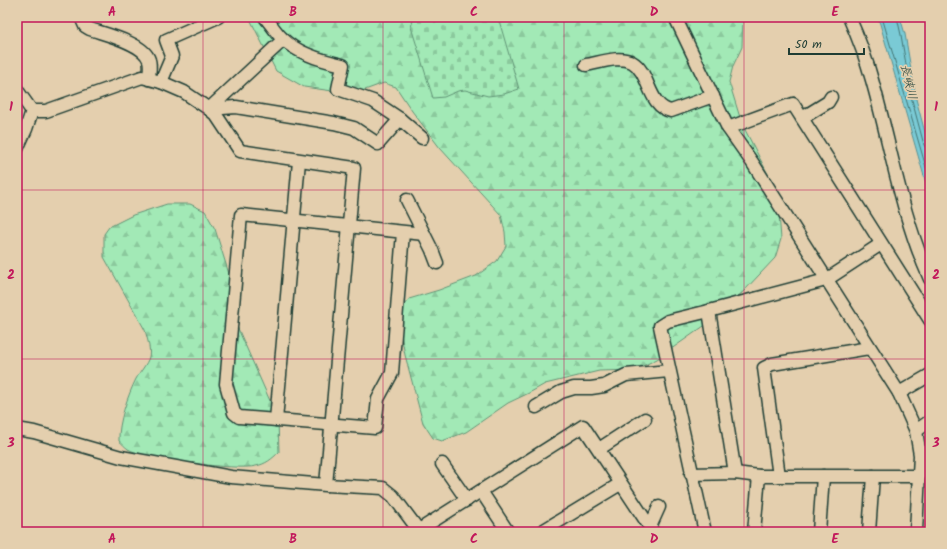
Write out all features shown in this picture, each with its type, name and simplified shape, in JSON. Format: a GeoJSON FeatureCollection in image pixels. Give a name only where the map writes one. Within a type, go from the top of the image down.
{"type":"FeatureCollection","features":[{"type":"Feature","properties":{"kind":"street"},"geometry":{"type":"LineString","coordinates":[[81,17],[85,26],[90,29],[126,41],[143,51],[149,59],[149,79]]}},
{"type":"Feature","properties":{"kind":"street"},"geometry":{"type":"LineString","coordinates":[[161,82],[172,56],[166,40],[218,17]]}},
{"type":"Feature","properties":{"kind":"street"},"geometry":{"type":"LineString","coordinates":[[265,17],[283,40],[299,50],[326,62],[343,65],[338,89],[373,101],[400,119],[422,138]]}},
{"type":"Feature","properties":{"kind":"street"},"geometry":{"type":"LineString","coordinates":[[675,17],[728,128],[752,162],[899,393],[916,431],[920,455],[916,532]]}},
{"type":"Feature","properties":{"kind":"street"},"geometry":{"type":"LineString","coordinates":[[848,17],[860,43],[872,79],[910,230],[930,278]]}},
{"type":"Feature","properties":{"kind":"street"},"geometry":{"type":"LineString","coordinates":[[209,109],[283,40]]}},
{"type":"Feature","properties":{"kind":"street"},"geometry":{"type":"LineString","coordinates":[[586,65],[618,59],[631,62],[638,68],[657,103],[664,110],[671,111],[713,96]]}},
{"type":"Feature","properties":{"kind":"street"},"geometry":{"type":"LineString","coordinates":[[32,111],[46,111],[142,77],[161,82],[184,92],[209,109],[216,115],[240,151],[354,168],[326,485]]}},
{"type":"Feature","properties":{"kind":"street"},"geometry":{"type":"LineString","coordinates":[[17,90],[32,111]]}},
{"type":"Feature","properties":{"kind":"street"},"geometry":{"type":"LineString","coordinates":[[802,118],[831,103]]}},
{"type":"Feature","properties":{"kind":"street"},"geometry":{"type":"LineString","coordinates":[[728,128],[793,104],[930,320]]}},
{"type":"Feature","properties":{"kind":"street"},"geometry":{"type":"LineString","coordinates":[[209,109],[236,107],[334,123],[354,128],[378,144],[400,119]]}},
{"type":"Feature","properties":{"kind":"street"},"geometry":{"type":"LineString","coordinates":[[17,149],[32,111]]}},
{"type":"Feature","properties":{"kind":"street"},"geometry":{"type":"LineString","coordinates":[[276,420],[299,161]]}},
{"type":"Feature","properties":{"kind":"street"},"geometry":{"type":"LineString","coordinates":[[407,200],[437,263]]}},
{"type":"Feature","properties":{"kind":"street"},"geometry":{"type":"LineString","coordinates":[[403,232],[392,373],[378,399],[375,428],[239,417],[234,413],[226,384],[241,215],[424,234]]}},
{"type":"Feature","properties":{"kind":"street"},"geometry":{"type":"LineString","coordinates":[[705,532],[691,474],[660,326],[668,321],[709,312],[826,280],[881,244]]}},
{"type":"Feature","properties":{"kind":"street"},"geometry":{"type":"LineString","coordinates":[[709,312],[735,473]]}},
{"type":"Feature","properties":{"kind":"street"},"geometry":{"type":"LineString","coordinates":[[779,476],[764,368],[772,364],[870,348]]}},
{"type":"Feature","properties":{"kind":"street"},"geometry":{"type":"LineString","coordinates":[[536,407],[561,392],[574,388],[604,386],[626,375],[670,371]]}},
{"type":"Feature","properties":{"kind":"street"},"geometry":{"type":"LineString","coordinates":[[899,393],[930,375]]}},
{"type":"Feature","properties":{"kind":"street"},"geometry":{"type":"LineString","coordinates":[[599,449],[646,419]]}},
{"type":"Feature","properties":{"kind":"street"},"geometry":{"type":"LineString","coordinates":[[916,431],[930,421]]}},
{"type":"Feature","properties":{"kind":"street"},"geometry":{"type":"LineString","coordinates":[[17,429],[34,432],[121,457],[231,476],[326,485],[383,488],[393,496],[420,531],[583,426],[650,529]]}},
{"type":"Feature","properties":{"kind":"street"},"geometry":{"type":"LineString","coordinates":[[442,464],[467,500]]}},
{"type":"Feature","properties":{"kind":"street"},"geometry":{"type":"LineString","coordinates":[[691,474],[735,473],[758,476],[919,476]]}},
{"type":"Feature","properties":{"kind":"street"},"geometry":{"type":"LineString","coordinates":[[754,532],[758,476]]}},
{"type":"Feature","properties":{"kind":"street"},"geometry":{"type":"LineString","coordinates":[[820,532],[823,476]]}},
{"type":"Feature","properties":{"kind":"street"},"geometry":{"type":"LineString","coordinates":[[869,532],[874,476]]}},
{"type":"Feature","properties":{"kind":"street"},"geometry":{"type":"LineString","coordinates":[[541,532],[620,484]]}},
{"type":"Feature","properties":{"kind":"street"},"geometry":{"type":"LineString","coordinates":[[481,491],[508,532]]}},
{"type":"Feature","properties":{"kind":"street"},"geometry":{"type":"LineString","coordinates":[[650,529],[659,507]]}},
{"type":"Feature","properties":{"kind":"green space"},"geometry":{"type":"Polygon","coordinates":[[[249,17],[743,17],[742,47],[733,66],[729,82],[742,124],[770,178],[779,214],[781,239],[775,258],[744,291],[704,326],[657,359],[635,370],[599,371],[545,384],[508,403],[466,432],[442,441],[433,438],[423,423],[405,355],[399,324],[403,306],[409,299],[439,290],[476,276],[497,261],[506,246],[505,232],[501,215],[440,148],[396,87],[384,83],[354,94],[304,87],[276,71],[249,17]]]}},
{"type":"Feature","properties":{"kind":"green space"},"geometry":{"type":"Polygon","coordinates":[[[414,17],[498,17],[519,89],[504,94],[488,96],[465,90],[458,91],[444,97],[433,98],[411,27],[414,17]]]}},
{"type":"Feature","properties":{"kind":"green space"},"geometry":{"type":"Polygon","coordinates":[[[167,204],[190,204],[205,211],[215,229],[229,274],[228,299],[232,315],[278,419],[279,452],[263,464],[246,467],[230,467],[152,457],[128,449],[119,441],[120,426],[127,401],[136,379],[148,360],[150,351],[145,330],[104,257],[104,234],[109,227],[133,215],[167,204]]]}},
{"type":"Feature","properties":{"kind":"water","name":"長峡川"},"geometry":{"type":"Polygon","coordinates":[[[878,17],[900,17],[905,34],[916,99],[930,151],[930,197],[878,17]]]}}]}
